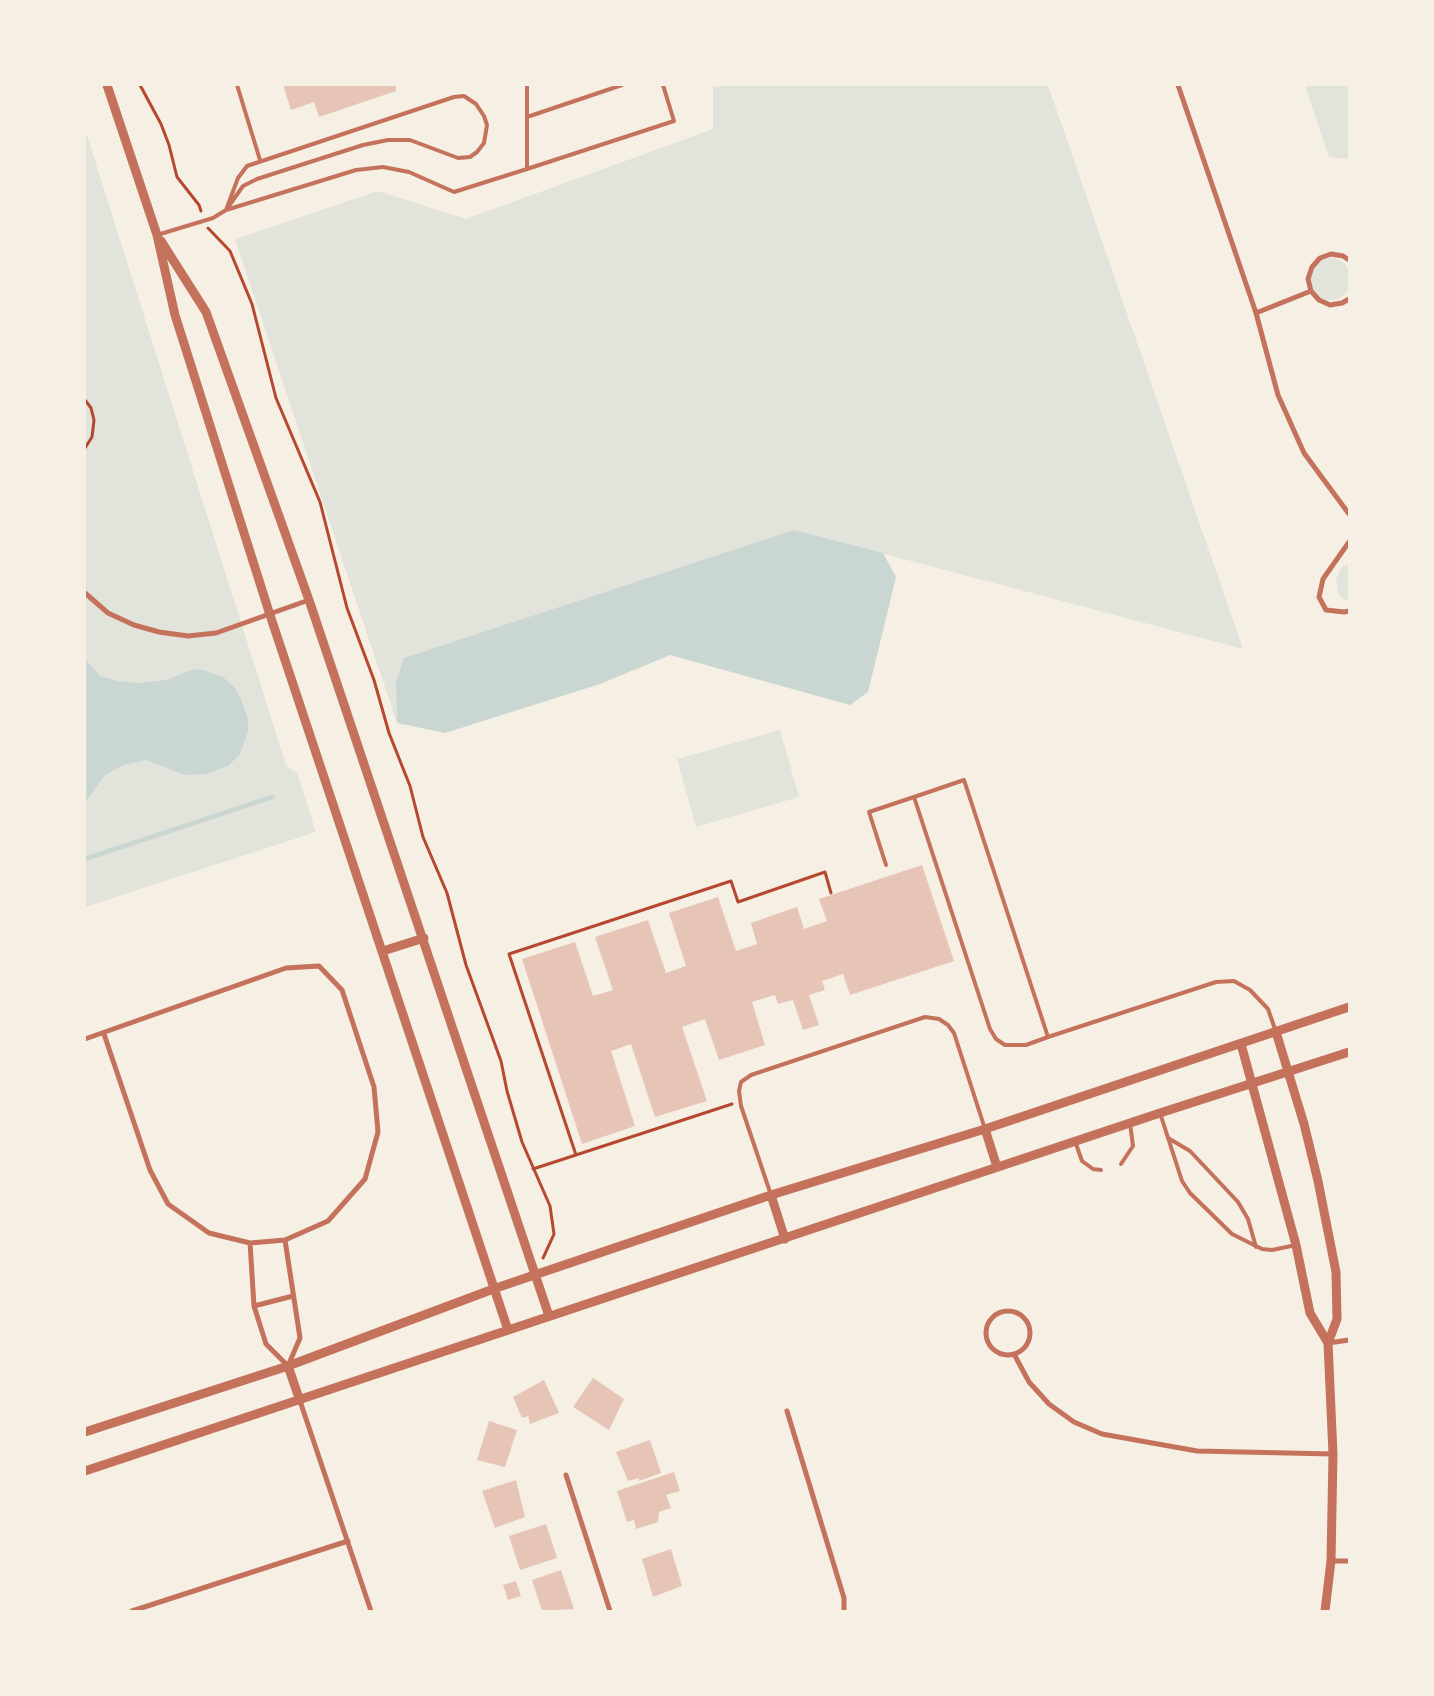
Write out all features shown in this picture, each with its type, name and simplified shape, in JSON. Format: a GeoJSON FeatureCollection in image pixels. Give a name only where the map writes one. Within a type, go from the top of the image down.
{"type":"FeatureCollection","features":[{"type":"Feature","properties":{"kind":"street"},"geometry":{"type":"LineString","coordinates":[[107,85],[157,235],[175,315],[270,615],[496,1288],[508,1330]]}},
{"type":"Feature","properties":{"kind":"street"},"geometry":{"type":"LineString","coordinates":[[1178,85],[1256,313],[1278,395],[1304,453],[1349,514]]}},
{"type":"Feature","properties":{"kind":"street"},"geometry":{"type":"LineString","coordinates":[[157,235],[206,312],[309,600],[550,1316]]}},
{"type":"Feature","properties":{"kind":"street"},"geometry":{"type":"LineString","coordinates":[[1349,260],[1343,256],[1331,254],[1320,258],[1312,267],[1308,279],[1311,291],[1319,300],[1330,305],[1342,303],[1349,299]]}},
{"type":"Feature","properties":{"kind":"street"},"geometry":{"type":"LineString","coordinates":[[1256,313],[1311,291]]}},
{"type":"Feature","properties":{"kind":"street"},"geometry":{"type":"LineString","coordinates":[[1349,542],[1323,579],[1319,597],[1326,610],[1349,611]]}},
{"type":"Feature","properties":{"kind":"street"},"geometry":{"type":"LineString","coordinates":[[85,593],[108,613],[134,625],[159,632],[188,636],[216,633],[309,600]]}},
{"type":"Feature","properties":{"kind":"street"},"geometry":{"type":"LineString","coordinates":[[383,951],[424,938]]}},
{"type":"Feature","properties":{"kind":"street"},"geometry":{"type":"LineString","coordinates":[[85,1039],[104,1034],[286,968],[319,966],[342,990],[374,1087],[378,1132],[365,1179],[328,1220],[285,1240],[250,1243],[209,1233],[168,1204],[150,1170],[104,1034]]}},
{"type":"Feature","properties":{"kind":"street"},"geometry":{"type":"LineString","coordinates":[[85,1432],[288,1366],[496,1288],[771,1195],[985,1129],[1349,1007]]}},
{"type":"Feature","properties":{"kind":"street"},"geometry":{"type":"LineString","coordinates":[[1276,1032],[1289,1072],[1318,1181],[1336,1272],[1336,1319],[1328,1343],[1333,1454],[1330,1562],[1325,1611]]}},
{"type":"Feature","properties":{"kind":"street"},"geometry":{"type":"LineString","coordinates":[[1241,1044],[1296,1245],[1310,1313],[1328,1343]]}},
{"type":"Feature","properties":{"kind":"street"},"geometry":{"type":"LineString","coordinates":[[85,1471],[785,1239],[1130,1122],[1349,1052]]}},
{"type":"Feature","properties":{"kind":"street"},"geometry":{"type":"LineString","coordinates":[[985,1129],[997,1167]]}},
{"type":"Feature","properties":{"kind":"street"},"geometry":{"type":"LineString","coordinates":[[771,1195],[785,1239]]}},
{"type":"Feature","properties":{"kind":"street"},"geometry":{"type":"LineString","coordinates":[[285,1240],[300,1338],[288,1366]]}},
{"type":"Feature","properties":{"kind":"street"},"geometry":{"type":"LineString","coordinates":[[250,1243],[254,1306],[266,1344],[288,1366],[371,1611]]}},
{"type":"Feature","properties":{"kind":"street"},"geometry":{"type":"LineString","coordinates":[[254,1306],[293,1296]]}},
{"type":"Feature","properties":{"kind":"street"},"geometry":{"type":"LineString","coordinates":[[1000,1312],[1014,1312],[1025,1319],[1028,1326],[1029,1340],[1026,1346],[1014,1354],[1007,1355],[993,1350],[986,1337],[988,1322],[1000,1312]]}},
{"type":"Feature","properties":{"kind":"street"},"geometry":{"type":"LineString","coordinates":[[1328,1343],[1349,1340]]}},
{"type":"Feature","properties":{"kind":"street"},"geometry":{"type":"LineString","coordinates":[[1014,1354],[1029,1382],[1049,1404],[1074,1422],[1102,1434],[1197,1450],[1333,1454]]}},
{"type":"Feature","properties":{"kind":"street"},"geometry":{"type":"LineString","coordinates":[[787,1410],[844,1598],[844,1611]]}},
{"type":"Feature","properties":{"kind":"street"},"geometry":{"type":"LineString","coordinates":[[566,1475],[610,1611]]}},
{"type":"Feature","properties":{"kind":"street"},"geometry":{"type":"LineString","coordinates":[[132,1611],[348,1540]]}},
{"type":"Feature","properties":{"kind":"street"},"geometry":{"type":"LineString","coordinates":[[1330,1562],[1349,1561]]}},
{"type":"Feature","properties":{"kind":"lane"},"geometry":{"type":"LineString","coordinates":[[237,85],[260,160]]}},
{"type":"Feature","properties":{"kind":"lane"},"geometry":{"type":"LineString","coordinates":[[527,85],[527,169]]}},
{"type":"Feature","properties":{"kind":"lane"},"geometry":{"type":"LineString","coordinates":[[527,118],[622,85]]}},
{"type":"Feature","properties":{"kind":"lane"},"geometry":{"type":"LineString","coordinates":[[157,235],[204,220],[226,210],[356,170],[383,167],[409,172],[454,192],[674,121],[662,85]]}},
{"type":"Feature","properties":{"kind":"lane"},"geometry":{"type":"LineString","coordinates":[[464,96],[476,104],[484,116],[487,125],[484,143],[470,157],[458,158],[410,140],[388,140],[363,145],[257,179],[243,186],[226,210],[238,178],[247,166],[260,160],[454,97],[464,96]]}},
{"type":"Feature","properties":{"kind":"lane"},"geometry":{"type":"LineString","coordinates":[[886,865],[869,812],[964,780],[1048,1038]]}},
{"type":"Feature","properties":{"kind":"lane"},"geometry":{"type":"LineString","coordinates":[[914,797],[990,1029],[996,1039],[1005,1045],[1016,1046],[1048,1038],[1216,982],[1234,981],[1250,990],[1268,1009],[1276,1032]]}},
{"type":"Feature","properties":{"kind":"lane"},"geometry":{"type":"LineString","coordinates":[[771,1195],[740,1102],[738,1091],[741,1082],[751,1075],[925,1017],[939,1019],[948,1024],[954,1033],[985,1129]]}},
{"type":"Feature","properties":{"kind":"lane"},"geometry":{"type":"LineString","coordinates":[[1160,1113],[1176,1168],[1190,1193],[1232,1234],[1256,1247],[1272,1250],[1296,1245]]}},
{"type":"Feature","properties":{"kind":"lane"},"geometry":{"type":"LineString","coordinates":[[1122,1164],[1133,1146],[1130,1122]]}},
{"type":"Feature","properties":{"kind":"lane"},"geometry":{"type":"LineString","coordinates":[[1168,1138],[1190,1151],[1238,1202],[1248,1219],[1256,1247]]}},
{"type":"Feature","properties":{"kind":"lane"},"geometry":{"type":"LineString","coordinates":[[1075,1141],[1082,1161],[1087,1166],[1102,1170]]}},
{"type":"Feature","properties":{"kind":"path"},"geometry":{"type":"LineString","coordinates":[[140,85],[161,124],[169,145],[177,177],[199,205],[210,231],[230,251],[252,304],[276,398],[320,502],[344,600],[374,680],[389,733],[403,767],[423,837],[447,893],[466,965],[501,1061],[506,1092],[533,1169],[550,1206],[554,1234],[536,1275]]}},
{"type":"Feature","properties":{"kind":"path"},"geometry":{"type":"LineString","coordinates":[[85,400],[91,408],[94,420],[92,437],[85,448]]}},
{"type":"Feature","properties":{"kind":"path"},"geometry":{"type":"LineString","coordinates":[[576,1155],[509,954],[731,881],[738,902],[825,872],[831,893]]}},
{"type":"Feature","properties":{"kind":"path"},"geometry":{"type":"LineString","coordinates":[[533,1169],[740,1102]]}},
{"type":"Feature","properties":{"kind":"shaded area"},"geometry":{"type":"Polygon","coordinates":[[[713,85],[1048,85],[1243,649],[794,530],[396,683],[397,723],[235,239],[378,191],[466,219],[713,129],[713,85]]]}},
{"type":"Feature","properties":{"kind":"shaded area"},"geometry":{"type":"Polygon","coordinates":[[[1305,85],[1349,85],[1349,159],[1329,157],[1305,85]]]}},
{"type":"Feature","properties":{"kind":"shaded area"},"geometry":{"type":"Polygon","coordinates":[[[85,129],[286,765],[297,773],[316,832],[85,907],[85,129]]]}},
{"type":"Feature","properties":{"kind":"shaded area"},"geometry":{"type":"Polygon","coordinates":[[[1330,258],[1345,264],[1351,279],[1345,294],[1330,300],[1315,294],[1309,279],[1315,264],[1330,258]]]}},
{"type":"Feature","properties":{"kind":"shaded area"},"geometry":{"type":"Polygon","coordinates":[[[794,530],[883,553],[896,577],[868,692],[850,705],[670,655],[600,684],[445,733],[397,723],[396,682],[404,658],[794,530]]]}},
{"type":"Feature","properties":{"kind":"shaded area"},"geometry":{"type":"Polygon","coordinates":[[[1349,563],[1349,603],[1338,594],[1336,580],[1341,568],[1349,563]]]}},
{"type":"Feature","properties":{"kind":"shaded area"},"geometry":{"type":"Polygon","coordinates":[[[85,659],[100,676],[118,681],[139,683],[166,680],[194,669],[207,671],[224,678],[234,687],[241,699],[248,719],[248,731],[240,754],[228,766],[205,774],[185,775],[146,760],[123,765],[104,776],[85,803],[85,659]]]}},
{"type":"Feature","properties":{"kind":"shaded area"},"geometry":{"type":"Polygon","coordinates":[[[780,730],[799,797],[696,827],[677,759],[780,730]]]}},
{"type":"Feature","properties":{"kind":"building"},"geometry":{"type":"Polygon","coordinates":[[[283,85],[396,85],[396,91],[319,117],[314,102],[291,110],[283,85]]]}},
{"type":"Feature","properties":{"kind":"building"},"geometry":{"type":"Polygon","coordinates":[[[922,865],[954,961],[850,995],[843,974],[822,981],[825,990],[809,995],[819,1025],[803,1030],[793,1000],[778,1004],[775,995],[752,1002],[765,1045],[719,1060],[705,1019],[682,1027],[707,1101],[655,1117],[631,1044],[611,1051],[635,1126],[582,1144],[522,959],[575,942],[593,996],[613,990],[595,937],[648,920],[666,973],[686,966],[669,913],[718,897],[736,951],[757,944],[751,923],[797,907],[804,929],[827,921],[819,899],[922,865]]]}},
{"type":"Feature","properties":{"kind":"building"},"geometry":{"type":"Polygon","coordinates":[[[593,1378],[624,1399],[609,1430],[573,1407],[593,1378]]]}},
{"type":"Feature","properties":{"kind":"building"},"geometry":{"type":"Polygon","coordinates":[[[544,1380],[559,1413],[530,1424],[528,1416],[522,1418],[513,1397],[544,1380]]]}},
{"type":"Feature","properties":{"kind":"building"},"geometry":{"type":"Polygon","coordinates":[[[489,1421],[517,1430],[505,1467],[477,1460],[489,1421]]]}},
{"type":"Feature","properties":{"kind":"building"},"geometry":{"type":"Polygon","coordinates":[[[650,1440],[661,1473],[639,1481],[639,1478],[628,1481],[616,1452],[650,1440]]]}},
{"type":"Feature","properties":{"kind":"building"},"geometry":{"type":"Polygon","coordinates":[[[674,1472],[680,1491],[666,1495],[671,1508],[659,1512],[658,1522],[636,1529],[634,1520],[627,1522],[617,1491],[674,1472]]]}},
{"type":"Feature","properties":{"kind":"building"},"geometry":{"type":"Polygon","coordinates":[[[516,1480],[525,1517],[495,1528],[482,1491],[516,1480]]]}},
{"type":"Feature","properties":{"kind":"building"},"geometry":{"type":"Polygon","coordinates":[[[546,1524],[557,1558],[520,1570],[509,1536],[546,1524]]]}},
{"type":"Feature","properties":{"kind":"building"},"geometry":{"type":"Polygon","coordinates":[[[671,1549],[682,1586],[653,1597],[642,1559],[671,1549]]]}},
{"type":"Feature","properties":{"kind":"building"},"geometry":{"type":"Polygon","coordinates":[[[561,1570],[574,1609],[542,1611],[532,1580],[561,1570]]]}},
{"type":"Feature","properties":{"kind":"building"},"geometry":{"type":"Polygon","coordinates":[[[516,1581],[521,1596],[508,1600],[503,1585],[516,1581]]]}},
{"type":"Feature","properties":{"kind":"waterway"},"geometry":{"type":"LineString","coordinates":[[85,859],[272,797]]}}]}
